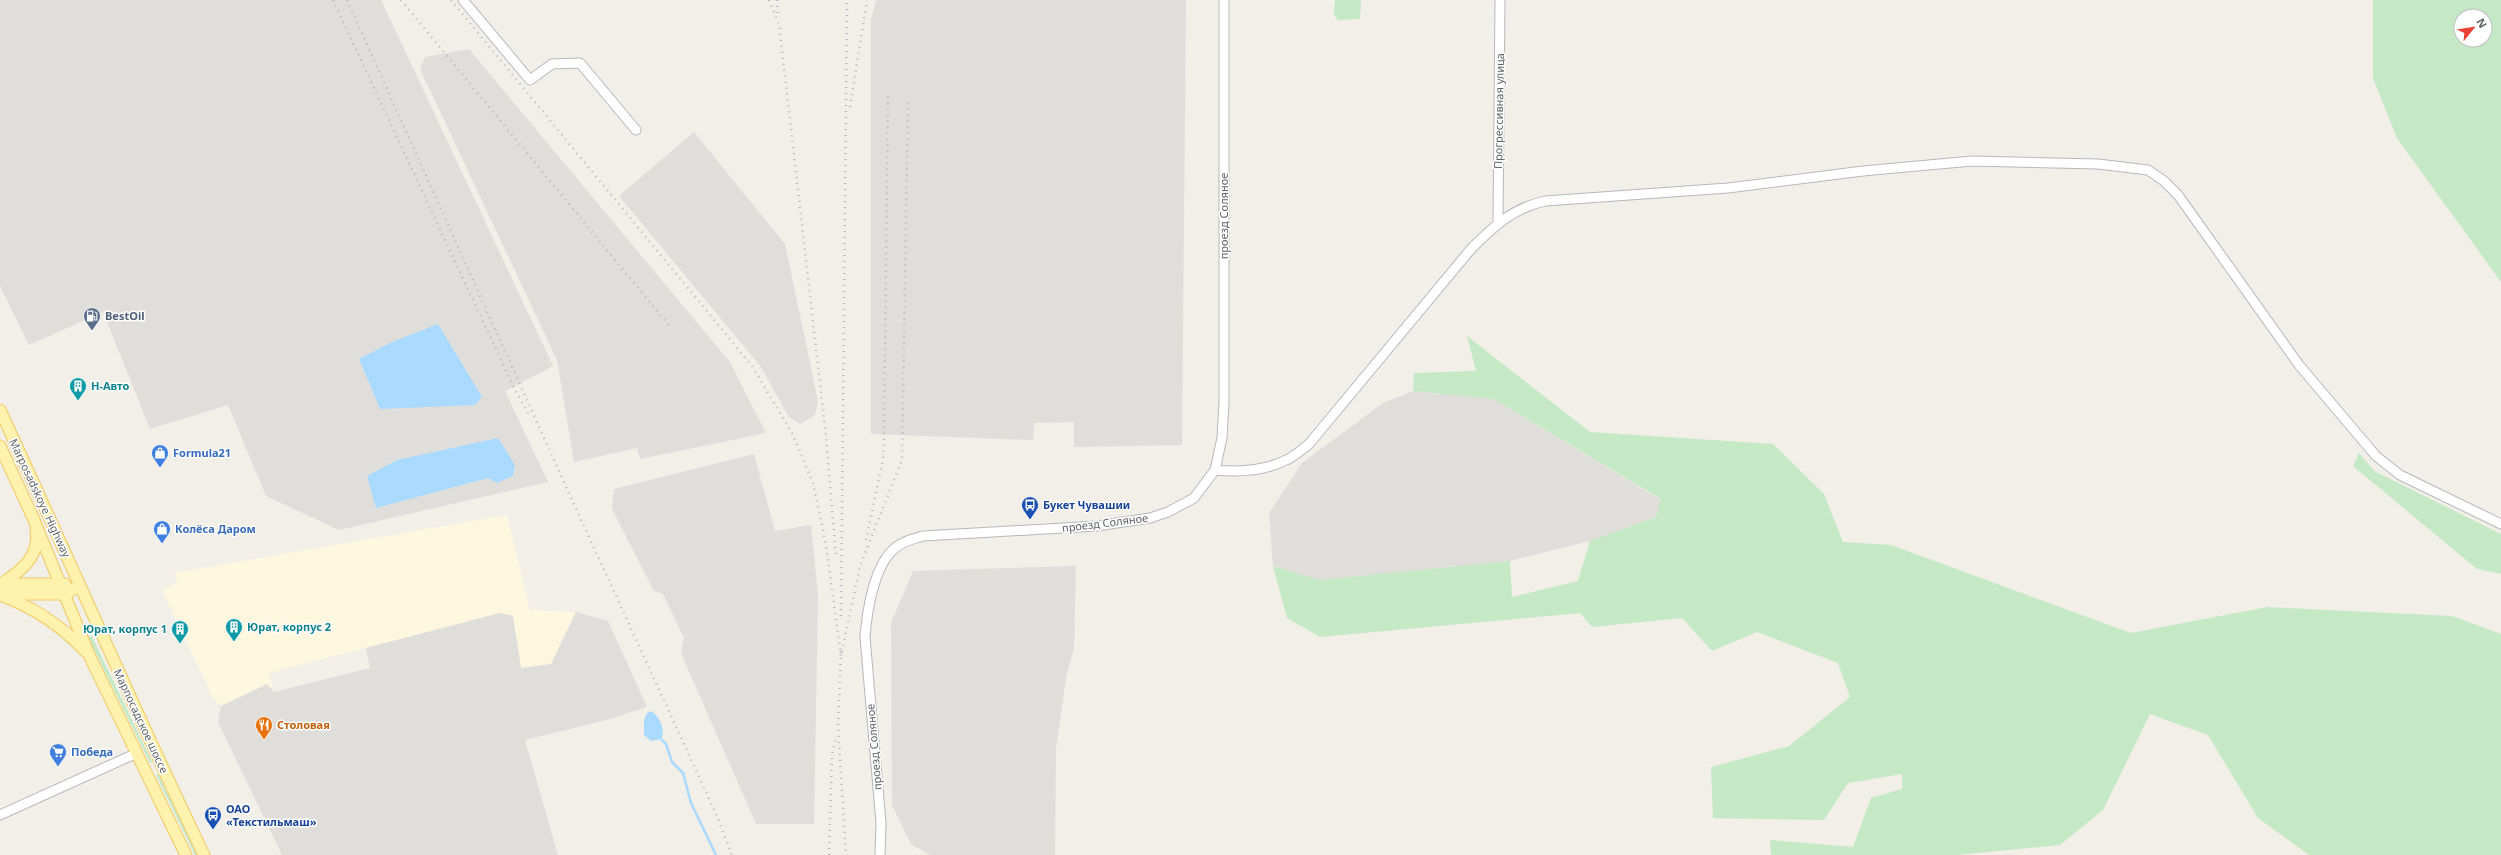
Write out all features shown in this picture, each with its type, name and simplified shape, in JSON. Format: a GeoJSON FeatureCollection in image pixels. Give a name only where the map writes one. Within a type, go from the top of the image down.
{"type":"FeatureCollection","features":[{"type":"Feature","properties":{"kind":"main road","name":"Marposadskoye Highway"},"geometry":{"type":"LineString","coordinates":[[0,410],[80,586]]}},
{"type":"Feature","properties":{"kind":"main road","name":"Marposadskoye Highway"},"geometry":{"type":"LineString","coordinates":[[0,446],[34,520],[64,594]]}},
{"type":"Feature","properties":{"kind":"main road"},"geometry":{"type":"LineString","coordinates":[[0,589],[24,567],[34,552],[37,538],[34,520]]}},
{"type":"Feature","properties":{"kind":"main road"},"geometry":{"type":"LineString","coordinates":[[0,589],[60,583],[80,586]]}},
{"type":"Feature","properties":{"kind":"main road"},"geometry":{"type":"LineString","coordinates":[[0,589],[64,594],[80,586]]}},
{"type":"Feature","properties":{"kind":"main road","name":"Марпосадское шоссе"},"geometry":{"type":"LineString","coordinates":[[80,586],[107,650],[204,855]]}},
{"type":"Feature","properties":{"kind":"main road"},"geometry":{"type":"LineString","coordinates":[[0,589],[46,618],[71,636],[90,657]]}},
{"type":"Feature","properties":{"kind":"main road","name":"Марпосадское шоссе"},"geometry":{"type":"LineString","coordinates":[[64,594],[90,657],[186,855]]}},
{"type":"Feature","properties":{"kind":"street"},"geometry":{"type":"LineString","coordinates":[[463,0],[530,80],[552,64],[580,63],[636,130]]}},
{"type":"Feature","properties":{"kind":"street","name":"проезд Соляное"},"geometry":{"type":"LineString","coordinates":[[880,855],[881,823],[865,637],[867,611],[876,581],[891,552],[905,541],[923,536],[1085,527],[1150,518],[1168,512],[1194,498],[1215,470],[1222,438],[1224,402],[1224,0]]}},
{"type":"Feature","properties":{"kind":"street","name":"Прогрессивная улица"},"geometry":{"type":"LineString","coordinates":[[1498,222],[1500,0]]}},
{"type":"Feature","properties":{"kind":"street"},"geometry":{"type":"LineString","coordinates":[[1215,470],[1237,472],[1272,465],[1286,460],[1309,444],[1471,249],[1498,222],[1522,208],[1545,201],[1728,188],[1904,166],[1972,161],[2098,164],[2148,170],[2164,181],[2178,195],[2299,365],[2376,456],[2400,475],[2501,524]]}},
{"type":"Feature","properties":{"kind":"street"},"geometry":{"type":"LineString","coordinates":[[0,815],[137,753]]}},
{"type":"Feature","properties":{"kind":"shaded area"},"geometry":{"type":"Polygon","coordinates":[[[0,0],[381,0],[553,366],[505,391],[548,482],[339,530],[266,496],[228,405],[150,429],[103,312],[29,345],[0,286],[0,0]]]}},
{"type":"Feature","properties":{"kind":"shaded area"},"geometry":{"type":"Polygon","coordinates":[[[876,0],[1186,0],[1182,445],[1074,447],[1074,422],[1034,423],[1033,440],[871,434],[871,19],[876,0]]]}},
{"type":"Feature","properties":{"kind":"shaded area"},"geometry":{"type":"Polygon","coordinates":[[[469,49],[730,362],[766,433],[640,459],[637,448],[574,462],[557,360],[420,69],[425,57],[469,49]]]}},
{"type":"Feature","properties":{"kind":"shaded area"},"geometry":{"type":"Polygon","coordinates":[[[694,132],[785,244],[818,401],[815,415],[800,424],[789,417],[761,367],[619,196],[694,132]]]}},
{"type":"Feature","properties":{"kind":"shaded area"},"geometry":{"type":"Polygon","coordinates":[[[1413,391],[1494,399],[1661,500],[1656,517],[1590,541],[1510,561],[1319,580],[1273,566],[1269,513],[1302,463],[1383,403],[1413,391]]]}},
{"type":"Feature","properties":{"kind":"shaded area"},"geometry":{"type":"Polygon","coordinates":[[[754,454],[775,531],[811,525],[818,595],[814,824],[756,824],[681,653],[684,638],[663,594],[654,591],[612,509],[614,489],[754,454]]]}},
{"type":"Feature","properties":{"kind":"shaded area"},"geometry":{"type":"Polygon","coordinates":[[[507,515],[530,610],[576,612],[551,664],[521,669],[513,616],[500,613],[269,673],[274,692],[267,684],[221,706],[213,698],[162,590],[178,582],[174,573],[507,515]]]}},
{"type":"Feature","properties":{"kind":"shaded area"},"geometry":{"type":"Polygon","coordinates":[[[1076,566],[1074,648],[1066,678],[1056,749],[1055,855],[930,855],[911,844],[892,805],[891,623],[913,571],[1076,566]]]}},
{"type":"Feature","properties":{"kind":"shaded area"},"geometry":{"type":"Polygon","coordinates":[[[576,612],[608,621],[647,707],[610,719],[525,740],[558,855],[282,855],[218,722],[221,706],[267,684],[274,692],[370,668],[366,648],[500,613],[513,616],[521,668],[551,664],[576,612]]]}},
{"type":"Feature","properties":{"kind":"green space"},"geometry":{"type":"Polygon","coordinates":[[[1335,0],[1361,0],[1360,19],[1338,20],[1334,15],[1335,0]]]}},
{"type":"Feature","properties":{"kind":"green space"},"geometry":{"type":"Polygon","coordinates":[[[2373,0],[2501,0],[2501,282],[2397,138],[2373,78],[2373,0]]]}},
{"type":"Feature","properties":{"kind":"green space"},"geometry":{"type":"Polygon","coordinates":[[[1467,336],[1590,432],[1773,444],[1824,494],[1843,542],[1891,545],[2131,633],[2267,607],[2452,616],[2501,634],[2501,855],[2309,855],[2258,818],[2208,735],[2150,714],[2103,810],[2060,845],[1956,855],[1771,855],[1770,840],[1853,847],[1871,798],[1902,789],[1902,774],[1848,783],[1824,820],[1713,818],[1711,767],[1789,746],[1850,697],[1838,663],[1757,632],[1712,651],[1682,618],[1592,627],[1580,613],[1320,637],[1287,618],[1273,566],[1319,580],[1510,561],[1512,597],[1578,581],[1590,541],[1656,517],[1661,499],[1494,399],[1413,391],[1414,373],[1476,371],[1467,336]]]}},
{"type":"Feature","properties":{"kind":"green space"},"geometry":{"type":"Polygon","coordinates":[[[2359,453],[2374,471],[2501,534],[2501,574],[2477,569],[2353,466],[2359,453]]]}},
{"type":"Feature","properties":{"kind":"green space"},"geometry":{"type":"Polygon","coordinates":[[[92,636],[152,762],[150,763],[88,637],[92,636]]]}},
{"type":"Feature","properties":{"kind":"green space"},"geometry":{"type":"Polygon","coordinates":[[[158,774],[197,855],[195,855],[156,775],[158,774]]]}},
{"type":"Feature","properties":{"kind":"water"},"geometry":{"type":"Polygon","coordinates":[[[438,324],[482,397],[475,405],[380,409],[359,359],[392,342],[438,324]]]}},
{"type":"Feature","properties":{"kind":"water"},"geometry":{"type":"Polygon","coordinates":[[[498,438],[515,465],[513,476],[497,483],[488,478],[376,508],[367,476],[397,460],[498,438]]]}},
{"type":"Feature","properties":{"kind":"water"},"geometry":{"type":"Polygon","coordinates":[[[651,711],[659,719],[663,731],[661,739],[651,741],[644,735],[644,720],[647,713],[651,711]]]}},
{"type":"Feature","properties":{"kind":"waterway"},"geometry":{"type":"LineString","coordinates":[[661,739],[666,744],[672,762],[683,773],[691,803],[716,855]]}},
{"type":"Feature","properties":{"kind":"railway"},"geometry":{"type":"LineString","coordinates":[[333,0],[514,388],[529,415]]}},
{"type":"Feature","properties":{"kind":"railway"},"geometry":{"type":"LineString","coordinates":[[347,0],[567,489],[717,816],[732,855]]}},
{"type":"Feature","properties":{"kind":"railway"},"geometry":{"type":"LineString","coordinates":[[401,0],[671,328]]}},
{"type":"Feature","properties":{"kind":"railway"},"geometry":{"type":"LineString","coordinates":[[451,0],[752,366],[793,435],[813,483],[826,545],[841,656],[860,566],[902,460],[908,99]]}},
{"type":"Feature","properties":{"kind":"railway"},"geometry":{"type":"LineString","coordinates":[[769,0],[779,24],[826,436],[836,557]]}},
{"type":"Feature","properties":{"kind":"railway"},"geometry":{"type":"LineString","coordinates":[[777,0],[778,16]]}},
{"type":"Feature","properties":{"kind":"railway"},"geometry":{"type":"LineString","coordinates":[[841,616],[847,0]]}},
{"type":"Feature","properties":{"kind":"railway"},"geometry":{"type":"LineString","coordinates":[[850,107],[867,0]]}},
{"type":"Feature","properties":{"kind":"railway"},"geometry":{"type":"LineString","coordinates":[[866,540],[883,459],[888,94]]}},
{"type":"Feature","properties":{"kind":"railway"},"geometry":{"type":"LineString","coordinates":[[841,652],[838,726],[846,855]]}},
{"type":"Feature","properties":{"kind":"railway"},"geometry":{"type":"LineString","coordinates":[[829,855],[832,755],[836,737]]}},
{"type":"Feature","properties":{"kind":"place","name":"BestOil"},"geometry":{"type":"Point","coordinates":[92,331]}},
{"type":"Feature","properties":{"kind":"place","name":"Н-Авто"},"geometry":{"type":"Point","coordinates":[78,401]}},
{"type":"Feature","properties":{"kind":"place","name":"Formula21"},"geometry":{"type":"Point","coordinates":[160,468]}},
{"type":"Feature","properties":{"kind":"place","name":"Букет Чувашии"},"geometry":{"type":"Point","coordinates":[1030,520]}},
{"type":"Feature","properties":{"kind":"place","name":"Колёса Даром"},"geometry":{"type":"Point","coordinates":[162,544]}},
{"type":"Feature","properties":{"kind":"place","name":"Юрат, корпус 2"},"geometry":{"type":"Point","coordinates":[234,642]}},
{"type":"Feature","properties":{"kind":"place","name":"Юрат, корпус 1"},"geometry":{"type":"Point","coordinates":[180,644]}},
{"type":"Feature","properties":{"kind":"place","name":"Столовая"},"geometry":{"type":"Point","coordinates":[264,740]}},
{"type":"Feature","properties":{"kind":"place","name":"Победа"},"geometry":{"type":"Point","coordinates":[58,767]}},
{"type":"Feature","properties":{"kind":"place","name":"ОАО «Текстильмаш»"},"geometry":{"type":"Point","coordinates":[213,830]}}]}
